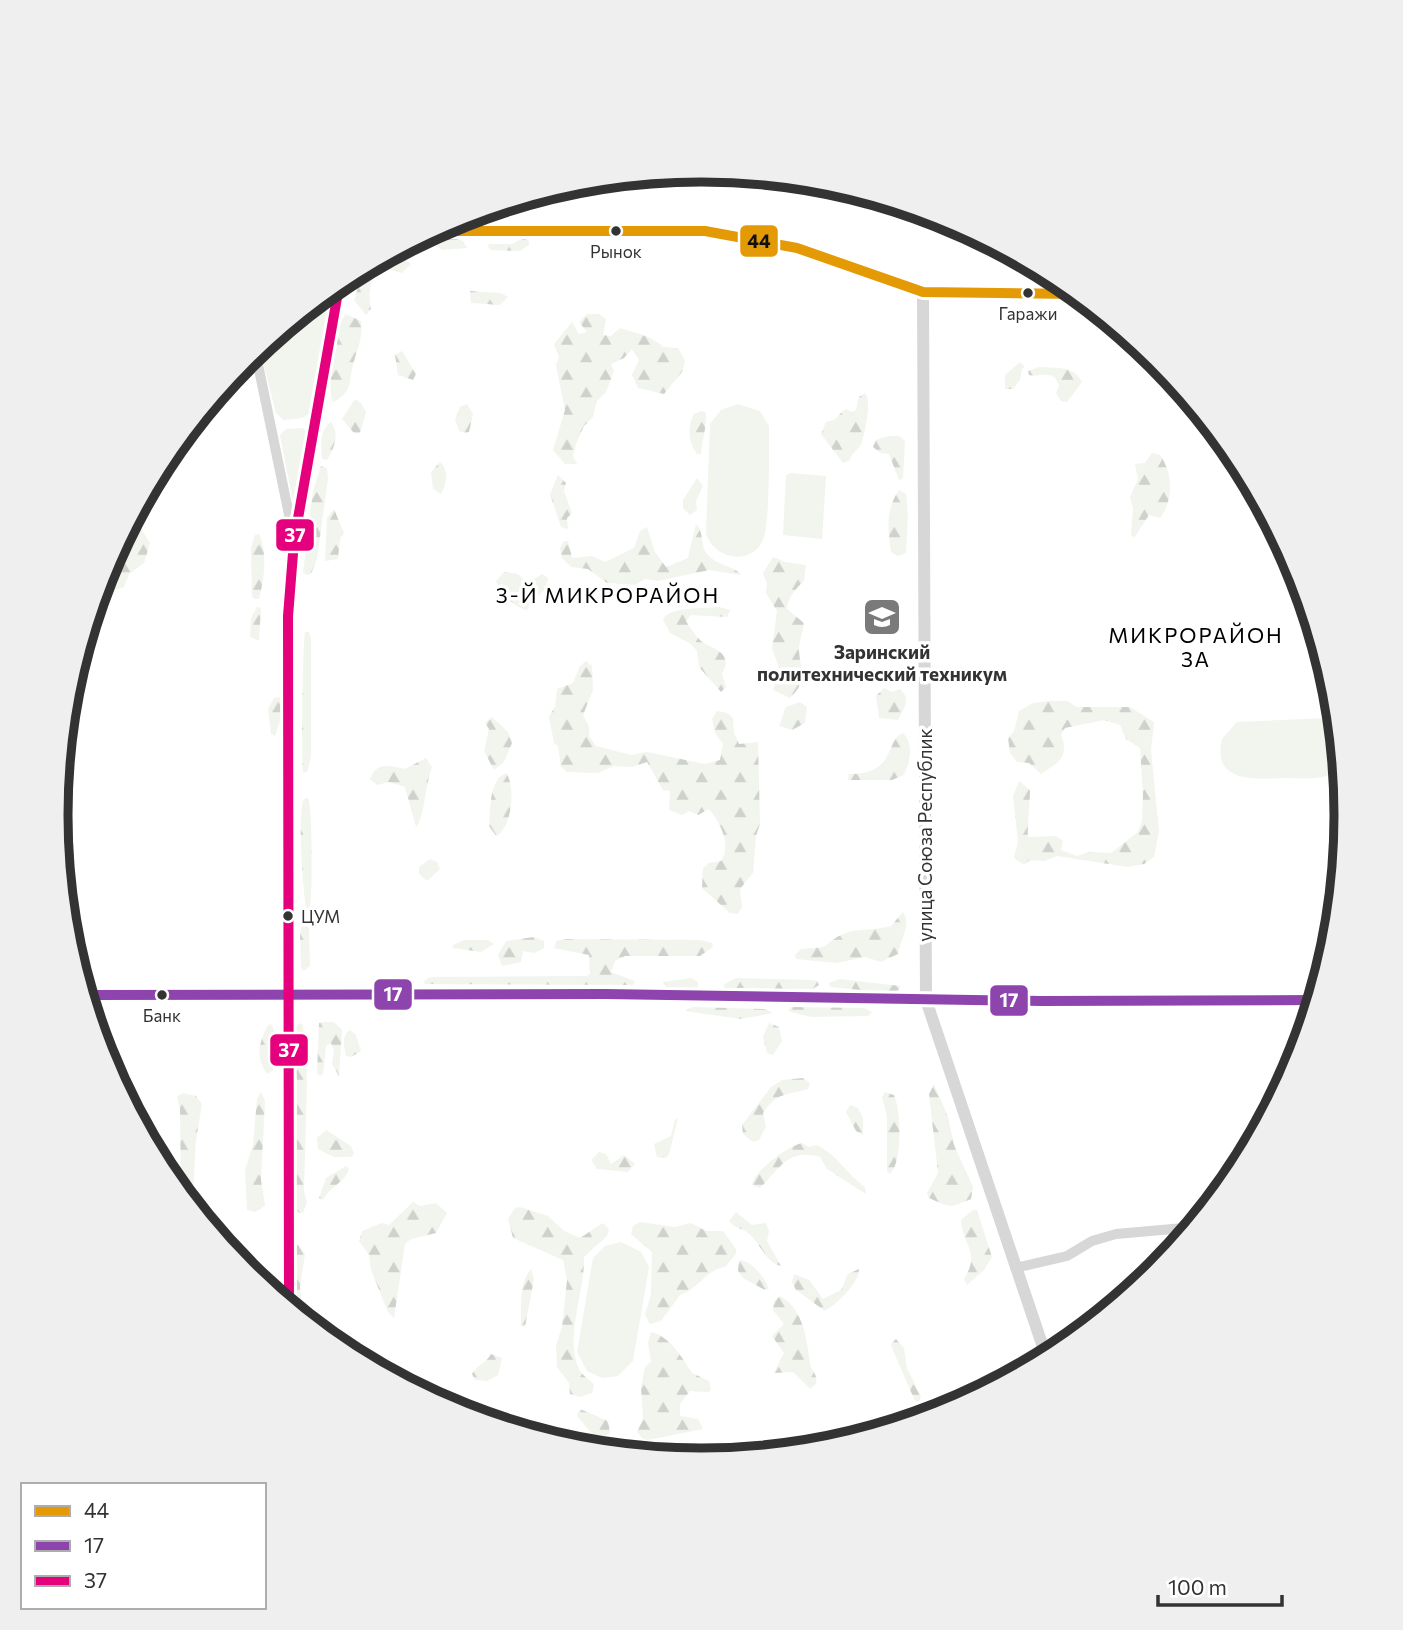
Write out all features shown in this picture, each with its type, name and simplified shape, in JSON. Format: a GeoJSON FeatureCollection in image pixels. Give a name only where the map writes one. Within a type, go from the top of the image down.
{"type":"FeatureCollection","features":[{"type":"Feature","properties":{"kind":"street"},"geometry":{"type":"LineString","coordinates":[[457,231],[705,231],[731,234],[825,256],[923,292],[1061,294]]}},
{"type":"Feature","properties":{"kind":"street","name":"улица Союза Республик"},"geometry":{"type":"LineString","coordinates":[[923,292],[926,1000],[1043,1348]]}},
{"type":"Feature","properties":{"kind":"street"},"geometry":{"type":"LineString","coordinates":[[289,1295],[288,616],[294,541],[337,297]]}},
{"type":"Feature","properties":{"kind":"street"},"geometry":{"type":"LineString","coordinates":[[258,363],[294,541]]}},
{"type":"Feature","properties":{"kind":"street"},"geometry":{"type":"LineString","coordinates":[[95,995],[582,994],[926,1000],[1307,1000]]}},
{"type":"Feature","properties":{"kind":"street"},"geometry":{"type":"LineString","coordinates":[[1015,1268],[1067,1256],[1092,1241],[1116,1234],[1182,1228]]}},
{"type":"Feature","properties":{"kind":"green space"},"geometry":{"type":"Polygon","coordinates":[[[452,236],[463,241],[467,248],[442,250],[433,243],[452,236]]]}},
{"type":"Feature","properties":{"kind":"green space"},"geometry":{"type":"Polygon","coordinates":[[[523,238],[529,241],[529,245],[520,251],[491,250],[488,247],[489,244],[512,244],[523,238]]]}},
{"type":"Feature","properties":{"kind":"green space"},"geometry":{"type":"Polygon","coordinates":[[[402,257],[411,264],[402,273],[385,269],[376,274],[370,292],[371,309],[366,315],[354,300],[360,282],[402,257]]]}},
{"type":"Feature","properties":{"kind":"green space"},"geometry":{"type":"Polygon","coordinates":[[[470,291],[501,293],[508,297],[500,305],[471,303],[470,291]]]}},
{"type":"Feature","properties":{"kind":"green space"},"geometry":{"type":"Polygon","coordinates":[[[329,304],[312,412],[302,418],[283,420],[276,413],[262,359],[329,304]]]}},
{"type":"Feature","properties":{"kind":"green space"},"geometry":{"type":"Polygon","coordinates":[[[346,314],[361,321],[360,339],[347,391],[333,402],[333,356],[338,330],[346,314]]]}},
{"type":"Feature","properties":{"kind":"green space"},"geometry":{"type":"Polygon","coordinates":[[[587,314],[599,314],[606,319],[603,335],[611,336],[620,328],[637,333],[663,347],[678,348],[685,361],[682,372],[664,394],[638,388],[632,375],[639,360],[632,349],[624,358],[611,364],[614,371],[606,392],[597,401],[593,417],[584,426],[576,444],[573,456],[577,464],[565,464],[553,450],[565,410],[556,365],[559,357],[554,344],[572,322],[579,334],[587,332],[579,322],[587,314]]]}},
{"type":"Feature","properties":{"kind":"green space"},"geometry":{"type":"Polygon","coordinates":[[[402,351],[416,374],[413,380],[398,375],[395,355],[402,351]]]}},
{"type":"Feature","properties":{"kind":"green space"},"geometry":{"type":"Polygon","coordinates":[[[1020,362],[1025,367],[1020,380],[1013,389],[1005,389],[1005,375],[1020,362]]]}},
{"type":"Feature","properties":{"kind":"green space"},"geometry":{"type":"Polygon","coordinates":[[[1039,367],[1070,370],[1082,382],[1067,402],[1061,401],[1056,393],[1059,386],[1054,377],[1029,375],[1028,371],[1039,367]]]}},
{"type":"Feature","properties":{"kind":"green space"},"geometry":{"type":"Polygon","coordinates":[[[865,393],[868,409],[862,442],[850,460],[843,463],[821,434],[826,422],[834,420],[845,409],[853,412],[856,410],[859,397],[865,393]]]}},
{"type":"Feature","properties":{"kind":"green space"},"geometry":{"type":"Polygon","coordinates":[[[355,399],[366,412],[360,433],[354,433],[342,419],[355,399]]]}},
{"type":"Feature","properties":{"kind":"green space"},"geometry":{"type":"Polygon","coordinates":[[[467,404],[473,414],[469,432],[466,433],[459,431],[455,419],[460,407],[467,404]]]}},
{"type":"Feature","properties":{"kind":"green space"},"geometry":{"type":"Polygon","coordinates":[[[738,404],[760,411],[769,426],[769,486],[765,532],[757,549],[742,557],[724,554],[716,549],[706,533],[710,424],[721,410],[738,404]]]}},
{"type":"Feature","properties":{"kind":"green space"},"geometry":{"type":"Polygon","coordinates":[[[702,411],[706,413],[706,423],[701,454],[697,454],[690,440],[690,429],[694,414],[702,411]]]}},
{"type":"Feature","properties":{"kind":"green space"},"geometry":{"type":"Polygon","coordinates":[[[331,422],[336,436],[327,460],[322,459],[322,438],[324,429],[331,422]]]}},
{"type":"Feature","properties":{"kind":"green space"},"geometry":{"type":"Polygon","coordinates":[[[303,428],[308,434],[308,442],[296,517],[280,435],[286,429],[303,428]]]}},
{"type":"Feature","properties":{"kind":"green space"},"geometry":{"type":"Polygon","coordinates":[[[899,436],[905,441],[903,479],[899,480],[889,454],[880,453],[873,447],[876,440],[899,436]]]}},
{"type":"Feature","properties":{"kind":"green space"},"geometry":{"type":"Polygon","coordinates":[[[1152,453],[1160,455],[1164,462],[1170,495],[1160,518],[1149,515],[1134,538],[1131,535],[1133,508],[1130,497],[1138,479],[1135,464],[1145,463],[1152,453]]]}},
{"type":"Feature","properties":{"kind":"green space"},"geometry":{"type":"Polygon","coordinates":[[[440,462],[446,473],[441,494],[433,489],[431,472],[440,462]]]}},
{"type":"Feature","properties":{"kind":"green space"},"geometry":{"type":"Polygon","coordinates":[[[321,466],[327,468],[328,479],[317,559],[311,574],[307,575],[303,573],[313,491],[321,466]]]}},
{"type":"Feature","properties":{"kind":"green space"},"geometry":{"type":"Polygon","coordinates":[[[790,473],[826,476],[822,539],[783,535],[786,476],[790,473]]]}},
{"type":"Feature","properties":{"kind":"green space"},"geometry":{"type":"Polygon","coordinates":[[[558,475],[566,483],[564,491],[572,513],[567,518],[568,529],[561,527],[550,494],[558,475]]]}},
{"type":"Feature","properties":{"kind":"green space"},"geometry":{"type":"Polygon","coordinates":[[[697,478],[703,486],[696,501],[697,510],[690,515],[683,508],[683,500],[697,478]]]}},
{"type":"Feature","properties":{"kind":"green space"},"geometry":{"type":"Polygon","coordinates":[[[899,490],[906,494],[908,524],[906,553],[898,556],[891,552],[889,520],[891,505],[899,490]]]}},
{"type":"Feature","properties":{"kind":"green space"},"geometry":{"type":"Polygon","coordinates":[[[334,509],[344,533],[340,539],[338,559],[325,561],[327,518],[334,509]]]}},
{"type":"Feature","properties":{"kind":"green space"},"geometry":{"type":"Polygon","coordinates":[[[140,523],[140,527],[150,543],[144,563],[129,574],[124,587],[115,590],[106,601],[116,573],[140,523]]]}},
{"type":"Feature","properties":{"kind":"green space"},"geometry":{"type":"Polygon","coordinates":[[[696,524],[708,555],[741,575],[709,570],[658,581],[645,579],[635,585],[607,583],[588,569],[571,567],[562,558],[560,548],[564,541],[568,541],[572,558],[592,556],[605,562],[634,548],[640,531],[647,527],[655,552],[666,567],[688,558],[696,524]]]}},
{"type":"Feature","properties":{"kind":"green space"},"geometry":{"type":"Polygon","coordinates":[[[259,534],[264,550],[264,566],[259,599],[255,599],[252,597],[251,548],[255,535],[259,534]]]}},
{"type":"Feature","properties":{"kind":"green space"},"geometry":{"type":"Polygon","coordinates":[[[773,557],[806,565],[804,581],[792,594],[787,609],[804,623],[799,647],[802,679],[790,698],[773,690],[780,670],[772,649],[777,611],[766,593],[767,584],[763,573],[773,557]]]}},
{"type":"Feature","properties":{"kind":"green space"},"geometry":{"type":"Polygon","coordinates":[[[504,572],[518,574],[527,583],[542,574],[548,581],[541,593],[532,598],[527,610],[522,609],[500,590],[496,581],[504,572]]]}},
{"type":"Feature","properties":{"kind":"green space"},"geometry":{"type":"Polygon","coordinates":[[[257,607],[261,608],[259,641],[250,637],[251,618],[257,607]]]}},
{"type":"Feature","properties":{"kind":"green space"},"geometry":{"type":"Polygon","coordinates":[[[719,607],[730,610],[727,617],[691,615],[686,621],[700,640],[723,655],[725,666],[722,674],[726,687],[721,692],[699,667],[697,651],[691,644],[670,633],[663,619],[680,610],[719,607]]]}},
{"type":"Feature","properties":{"kind":"green space"},"geometry":{"type":"Polygon","coordinates":[[[305,632],[309,632],[311,639],[311,757],[307,772],[303,773],[302,701],[305,632]]]}},
{"type":"Feature","properties":{"kind":"green space"},"geometry":{"type":"Polygon","coordinates":[[[586,661],[592,666],[593,690],[583,715],[589,727],[589,736],[596,746],[631,755],[647,752],[705,764],[720,760],[723,744],[715,733],[712,719],[717,711],[727,713],[733,718],[734,733],[739,744],[758,742],[760,824],[756,836],[753,873],[740,889],[742,907],[738,914],[730,913],[702,888],[703,868],[709,863],[721,861],[725,848],[721,827],[709,809],[698,815],[689,811],[682,815],[669,810],[670,791],[663,790],[647,762],[632,767],[614,766],[598,773],[567,772],[561,767],[549,717],[555,706],[557,689],[573,683],[580,666],[586,661]]]}},
{"type":"Feature","properties":{"kind":"green space"},"geometry":{"type":"Polygon","coordinates":[[[884,688],[892,692],[900,689],[904,693],[906,701],[898,720],[879,718],[876,696],[884,688]]]}},
{"type":"Feature","properties":{"kind":"green space"},"geometry":{"type":"Polygon","coordinates":[[[281,697],[283,712],[275,736],[271,734],[268,709],[274,698],[281,697]]]}},
{"type":"Feature","properties":{"kind":"green space"},"geometry":{"type":"Polygon","coordinates":[[[1067,701],[1077,707],[1130,707],[1154,722],[1151,750],[1159,831],[1154,857],[1144,864],[1128,867],[1057,856],[1045,861],[1030,860],[1024,865],[1014,858],[1018,842],[1013,796],[1019,781],[1030,790],[1028,837],[1056,836],[1063,841],[1061,850],[1077,856],[1089,852],[1111,853],[1138,832],[1142,820],[1140,748],[1126,739],[1120,725],[1104,720],[1065,728],[1061,735],[1063,755],[1057,763],[1041,774],[1029,763],[1017,762],[1010,753],[1008,738],[1014,731],[1019,711],[1033,703],[1067,701]]]}},
{"type":"Feature","properties":{"kind":"green space"},"geometry":{"type":"Polygon","coordinates":[[[800,702],[807,707],[805,723],[792,730],[779,726],[786,707],[800,702]]]}},
{"type":"Feature","properties":{"kind":"green space"},"geometry":{"type":"Polygon","coordinates":[[[492,717],[508,732],[512,743],[504,762],[494,770],[484,751],[489,729],[485,723],[492,717]]]}},
{"type":"Feature","properties":{"kind":"green space"},"geometry":{"type":"Polygon","coordinates":[[[1327,718],[1333,773],[1309,778],[1262,779],[1239,776],[1223,764],[1220,754],[1222,739],[1237,722],[1327,718]]]}},
{"type":"Feature","properties":{"kind":"green space"},"geometry":{"type":"Polygon","coordinates":[[[903,733],[910,749],[904,775],[892,780],[848,780],[849,774],[875,769],[887,756],[897,737],[903,733]]]}},
{"type":"Feature","properties":{"kind":"green space"},"geometry":{"type":"Polygon","coordinates":[[[426,758],[432,767],[421,817],[416,827],[405,787],[389,782],[377,785],[370,779],[380,767],[405,769],[426,758]]]}},
{"type":"Feature","properties":{"kind":"green space"},"geometry":{"type":"Polygon","coordinates":[[[506,773],[511,787],[511,807],[506,825],[496,836],[489,826],[491,796],[496,782],[506,773]]]}},
{"type":"Feature","properties":{"kind":"green space"},"geometry":{"type":"Polygon","coordinates":[[[308,798],[312,871],[310,909],[306,908],[301,835],[302,807],[304,799],[308,798]]]}},
{"type":"Feature","properties":{"kind":"green space"},"geometry":{"type":"Polygon","coordinates":[[[430,859],[437,862],[440,869],[427,881],[419,874],[419,867],[430,859]]]}},
{"type":"Feature","properties":{"kind":"green space"},"geometry":{"type":"Polygon","coordinates":[[[903,912],[906,927],[898,954],[881,962],[865,957],[837,963],[796,959],[795,955],[801,949],[824,947],[849,932],[891,926],[903,912]]]}},
{"type":"Feature","properties":{"kind":"green space"},"geometry":{"type":"Polygon","coordinates":[[[305,915],[309,930],[310,966],[304,971],[301,968],[300,934],[305,915]]]}},
{"type":"Feature","properties":{"kind":"green space"},"geometry":{"type":"Polygon","coordinates":[[[534,937],[544,941],[544,948],[534,953],[523,951],[521,962],[502,966],[498,955],[506,941],[534,937]]]}},
{"type":"Feature","properties":{"kind":"green space"},"geometry":{"type":"Polygon","coordinates":[[[464,940],[488,940],[494,944],[481,952],[453,948],[453,945],[464,940]]]}},
{"type":"Feature","properties":{"kind":"green space"},"geometry":{"type":"Polygon","coordinates":[[[700,940],[712,943],[713,947],[700,956],[625,956],[615,961],[611,972],[632,980],[635,982],[633,985],[425,984],[424,981],[430,977],[587,976],[590,974],[589,955],[554,948],[556,941],[700,940]]]}},
{"type":"Feature","properties":{"kind":"green space"},"geometry":{"type":"Polygon","coordinates":[[[691,978],[698,982],[698,989],[694,991],[668,989],[663,982],[691,978]]]}},
{"type":"Feature","properties":{"kind":"green space"},"geometry":{"type":"Polygon","coordinates":[[[736,978],[811,980],[818,981],[819,985],[813,989],[725,988],[723,985],[736,978]]]}},
{"type":"Feature","properties":{"kind":"green space"},"geometry":{"type":"Polygon","coordinates":[[[840,979],[900,986],[899,990],[892,993],[830,987],[829,983],[840,979]]]}},
{"type":"Feature","properties":{"kind":"green space"},"geometry":{"type":"Polygon","coordinates":[[[692,1007],[765,1009],[773,1013],[741,1019],[685,1011],[692,1007]]]}},
{"type":"Feature","properties":{"kind":"green space"},"geometry":{"type":"Polygon","coordinates":[[[791,1007],[864,1008],[872,1012],[868,1016],[811,1017],[788,1011],[791,1007]]]}},
{"type":"Feature","properties":{"kind":"green space"},"geometry":{"type":"Polygon","coordinates":[[[334,1022],[342,1030],[339,1076],[332,1064],[334,1051],[331,1043],[326,1046],[323,1074],[320,1076],[317,1073],[319,1023],[334,1022]]]}},
{"type":"Feature","properties":{"kind":"green space"},"geometry":{"type":"Polygon","coordinates":[[[299,1023],[303,1025],[307,1081],[304,1191],[307,1202],[303,1213],[296,1209],[297,1081],[293,1045],[295,1029],[299,1023]]]}},
{"type":"Feature","properties":{"kind":"green space"},"geometry":{"type":"Polygon","coordinates":[[[769,1023],[779,1027],[782,1041],[773,1055],[767,1053],[763,1037],[769,1023]]]}},
{"type":"Feature","properties":{"kind":"green space"},"geometry":{"type":"Polygon","coordinates":[[[271,1024],[275,1040],[273,1070],[267,1074],[261,1062],[260,1050],[265,1031],[271,1024]]]}},
{"type":"Feature","properties":{"kind":"green space"},"geometry":{"type":"Polygon","coordinates":[[[350,1030],[356,1035],[361,1051],[351,1057],[346,1056],[344,1042],[345,1035],[350,1030]]]}},
{"type":"Feature","properties":{"kind":"green space"},"geometry":{"type":"Polygon","coordinates":[[[803,1078],[810,1083],[808,1089],[778,1098],[763,1113],[766,1126],[759,1140],[753,1142],[743,1134],[742,1125],[771,1087],[782,1080],[803,1078]]]}},
{"type":"Feature","properties":{"kind":"green space"},"geometry":{"type":"Polygon","coordinates":[[[934,1084],[948,1117],[954,1145],[973,1187],[971,1199],[954,1205],[946,1205],[929,1198],[927,1193],[938,1173],[929,1094],[934,1084]]]}},
{"type":"Feature","properties":{"kind":"green space"},"geometry":{"type":"Polygon","coordinates":[[[261,1092],[265,1101],[261,1180],[265,1206],[255,1212],[247,1210],[245,1170],[253,1145],[257,1099],[261,1092]]]}},
{"type":"Feature","properties":{"kind":"green space"},"geometry":{"type":"Polygon","coordinates":[[[885,1092],[894,1095],[899,1124],[899,1148],[890,1174],[887,1171],[887,1117],[882,1097],[885,1092]]]}},
{"type":"Feature","properties":{"kind":"green space"},"geometry":{"type":"Polygon","coordinates":[[[182,1093],[196,1096],[202,1104],[196,1140],[193,1192],[181,1175],[180,1109],[177,1097],[182,1093]]]}},
{"type":"Feature","properties":{"kind":"green space"},"geometry":{"type":"Polygon","coordinates":[[[850,1105],[858,1108],[863,1118],[863,1135],[856,1131],[846,1112],[850,1105]]]}},
{"type":"Feature","properties":{"kind":"green space"},"geometry":{"type":"Polygon","coordinates":[[[678,1118],[669,1154],[666,1158],[657,1157],[654,1144],[671,1136],[678,1118]]]}},
{"type":"Feature","properties":{"kind":"green space"},"geometry":{"type":"Polygon","coordinates":[[[326,1130],[351,1146],[354,1154],[351,1157],[334,1157],[318,1149],[317,1138],[326,1130]]]}},
{"type":"Feature","properties":{"kind":"green space"},"geometry":{"type":"Polygon","coordinates":[[[802,1143],[809,1147],[817,1145],[830,1154],[865,1187],[866,1194],[827,1169],[820,1157],[809,1155],[792,1157],[786,1161],[760,1188],[752,1185],[754,1179],[772,1160],[802,1143]]]}},
{"type":"Feature","properties":{"kind":"green space"},"geometry":{"type":"Polygon","coordinates":[[[599,1152],[606,1154],[611,1164],[624,1155],[635,1164],[628,1172],[597,1169],[591,1160],[599,1152]]]}},
{"type":"Feature","properties":{"kind":"green space"},"geometry":{"type":"Polygon","coordinates":[[[346,1166],[349,1169],[345,1177],[323,1200],[319,1198],[326,1178],[346,1166]]]}},
{"type":"Feature","properties":{"kind":"green space"},"geometry":{"type":"Polygon","coordinates":[[[413,1202],[420,1206],[436,1203],[447,1213],[436,1233],[411,1239],[405,1244],[394,1318],[388,1312],[371,1270],[369,1255],[359,1241],[362,1231],[382,1223],[389,1225],[413,1202]]]}},
{"type":"Feature","properties":{"kind":"green space"},"geometry":{"type":"Polygon","coordinates":[[[520,1207],[548,1216],[564,1231],[580,1238],[603,1223],[609,1229],[607,1236],[584,1257],[574,1329],[575,1356],[580,1371],[594,1385],[592,1393],[580,1397],[570,1394],[569,1383],[557,1367],[556,1345],[562,1327],[567,1280],[563,1260],[513,1238],[508,1219],[515,1208],[520,1207]]]}},
{"type":"Feature","properties":{"kind":"green space"},"geometry":{"type":"Polygon","coordinates":[[[973,1210],[977,1210],[992,1257],[984,1270],[967,1285],[964,1279],[969,1270],[971,1255],[961,1220],[973,1210]]]}},
{"type":"Feature","properties":{"kind":"green space"},"geometry":{"type":"Polygon","coordinates":[[[736,1212],[752,1225],[766,1223],[769,1231],[767,1241],[781,1266],[767,1256],[748,1233],[729,1221],[736,1212]]]}},
{"type":"Feature","properties":{"kind":"green space"},"geometry":{"type":"Polygon","coordinates":[[[640,1222],[675,1227],[691,1223],[706,1231],[723,1231],[736,1249],[736,1254],[725,1267],[680,1295],[661,1321],[650,1324],[645,1314],[651,1295],[652,1252],[631,1234],[633,1226],[640,1222]]]}},
{"type":"Feature","properties":{"kind":"green space"},"geometry":{"type":"Polygon","coordinates":[[[621,1242],[641,1252],[649,1267],[633,1361],[618,1376],[602,1378],[587,1371],[577,1352],[593,1258],[605,1246],[621,1242]]]}},
{"type":"Feature","properties":{"kind":"green space"},"geometry":{"type":"Polygon","coordinates":[[[298,1244],[305,1254],[300,1287],[302,1305],[292,1298],[293,1251],[298,1244]]]}},
{"type":"Feature","properties":{"kind":"green space"},"geometry":{"type":"Polygon","coordinates":[[[739,1260],[757,1270],[769,1289],[765,1290],[743,1278],[738,1271],[739,1260]]]}},
{"type":"Feature","properties":{"kind":"green space"},"geometry":{"type":"Polygon","coordinates":[[[531,1269],[534,1279],[525,1327],[521,1326],[522,1296],[524,1281],[531,1269]]]}},
{"type":"Feature","properties":{"kind":"green space"},"geometry":{"type":"Polygon","coordinates":[[[859,1269],[851,1287],[825,1311],[796,1290],[792,1282],[794,1274],[809,1280],[823,1299],[841,1290],[848,1274],[859,1269]]]}},
{"type":"Feature","properties":{"kind":"green space"},"geometry":{"type":"Polygon","coordinates":[[[780,1296],[794,1309],[803,1326],[810,1364],[816,1378],[816,1384],[810,1389],[793,1372],[774,1373],[784,1353],[772,1336],[784,1324],[773,1310],[774,1301],[780,1296]]]}},
{"type":"Feature","properties":{"kind":"green space"},"geometry":{"type":"Polygon","coordinates":[[[651,1332],[670,1343],[692,1373],[709,1381],[711,1390],[690,1391],[680,1404],[680,1416],[698,1419],[703,1429],[648,1440],[643,1439],[637,1432],[643,1418],[641,1388],[645,1367],[651,1362],[648,1343],[651,1332]]]}},
{"type":"Feature","properties":{"kind":"green space"},"geometry":{"type":"Polygon","coordinates":[[[896,1339],[904,1348],[907,1368],[921,1397],[919,1401],[915,1401],[892,1348],[891,1344],[896,1339]]]}},
{"type":"Feature","properties":{"kind":"green space"},"geometry":{"type":"Polygon","coordinates":[[[491,1354],[502,1358],[498,1375],[487,1381],[475,1380],[472,1374],[491,1354]]]}},
{"type":"Feature","properties":{"kind":"green space"},"geometry":{"type":"Polygon","coordinates":[[[580,1409],[608,1421],[610,1433],[605,1436],[593,1435],[577,1416],[580,1409]]]}},
{"type":"Feature","properties":{"kind":"transit line","name":"44"},"geometry":{"type":"LineString","coordinates":[[457,231],[705,231],[797,248],[923,292],[1061,294]]}},
{"type":"Feature","properties":{"kind":"transit line","name":"37"},"geometry":{"type":"LineString","coordinates":[[289,1295],[288,616],[294,541],[337,297]]}},
{"type":"Feature","properties":{"kind":"transit line","name":"17"},"geometry":{"type":"LineString","coordinates":[[95,995],[605,994],[1041,1001],[1307,1000]]}},
{"type":"Feature","properties":{"kind":"place","name":"Рынок"},"geometry":{"type":"Point","coordinates":[616,231]}},
{"type":"Feature","properties":{"kind":"place","name":"Гаражи"},"geometry":{"type":"Point","coordinates":[1028,293]}},
{"type":"Feature","properties":{"kind":"place","name":"Заринский политехнический техникум"},"geometry":{"type":"Point","coordinates":[882,617]}},
{"type":"Feature","properties":{"kind":"place","name":"ЦУМ"},"geometry":{"type":"Point","coordinates":[288,916]}},
{"type":"Feature","properties":{"kind":"place","name":"Банк"},"geometry":{"type":"Point","coordinates":[162,995]}},
{"type":"Feature","properties":{"kind":"district","name":"3-Й МИКРОРАЙОН"},"geometry":{"type":"Point","coordinates":[608,596]}},
{"type":"Feature","properties":{"kind":"district","name":"МИКРОРАЙОН 3А"},"geometry":{"type":"Point","coordinates":[1196,648]}}]}
